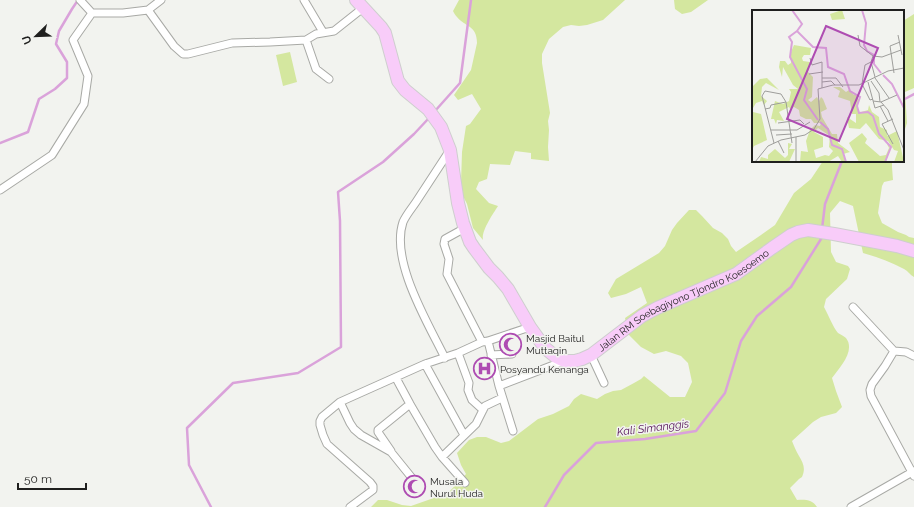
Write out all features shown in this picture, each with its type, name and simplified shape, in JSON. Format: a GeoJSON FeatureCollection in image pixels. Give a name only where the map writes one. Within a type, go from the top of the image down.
{"type":"FeatureCollection","features":[{"type":"Feature","properties":{"kind":"main road"},"geometry":{"type":"LineString","coordinates":[[361,3],[382,27],[385,33],[398,81],[405,90],[428,109],[441,127],[450,150],[458,203],[470,242],[489,268],[508,289],[530,327],[545,348],[556,357],[564,361]]}},
{"type":"Feature","properties":{"kind":"main road","name":"Jalan RM Soebagiyono Tjondro Koesoemo"},"geometry":{"type":"LineString","coordinates":[[564,361],[575,361],[591,355],[642,316],[736,274],[791,235],[798,232],[808,230],[834,234],[897,246],[914,251]]}},
{"type":"Feature","properties":{"kind":"street"},"geometry":{"type":"LineString","coordinates":[[81,1],[92,13],[123,13],[148,10],[161,0]]}},
{"type":"Feature","properties":{"kind":"street"},"geometry":{"type":"LineString","coordinates":[[304,0],[323,32]]}},
{"type":"Feature","properties":{"kind":"street"},"geometry":{"type":"LineString","coordinates":[[148,10],[174,46],[183,54],[188,54],[232,43],[306,40],[316,34],[334,31],[361,3]]}},
{"type":"Feature","properties":{"kind":"street"},"geometry":{"type":"LineString","coordinates":[[0,190],[52,155],[84,104],[88,76],[73,40],[92,13]]}},
{"type":"Feature","properties":{"kind":"street"},"geometry":{"type":"LineString","coordinates":[[306,40],[316,69],[329,79]]}},
{"type":"Feature","properties":{"kind":"street"},"geometry":{"type":"LineString","coordinates":[[445,358],[406,276],[400,240],[403,222],[450,150]]}},
{"type":"Feature","properties":{"kind":"street"},"geometry":{"type":"LineString","coordinates":[[465,228],[445,239],[444,244],[449,259],[447,274],[485,341],[491,355],[502,398],[513,431]]}},
{"type":"Feature","properties":{"kind":"street"},"geometry":{"type":"LineString","coordinates":[[853,307],[894,351],[906,352],[914,356]]}},
{"type":"Feature","properties":{"kind":"street"},"geometry":{"type":"LineString","coordinates":[[350,507],[373,490],[373,486],[327,444],[323,435],[320,421],[322,417],[340,402],[425,364],[445,358],[485,341],[530,327]]}},
{"type":"Feature","properties":{"kind":"street"},"geometry":{"type":"LineString","coordinates":[[851,507],[913,473],[870,396],[872,384],[894,351]]}},
{"type":"Feature","properties":{"kind":"street"},"geometry":{"type":"LineString","coordinates":[[458,353],[469,383],[468,390],[472,400],[483,410]]}},
{"type":"Feature","properties":{"kind":"street"},"geometry":{"type":"LineString","coordinates":[[491,355],[512,354]]}},
{"type":"Feature","properties":{"kind":"street"},"geometry":{"type":"LineString","coordinates":[[591,355],[604,383]]}},
{"type":"Feature","properties":{"kind":"street"},"geometry":{"type":"LineString","coordinates":[[499,386],[564,361]]}},
{"type":"Feature","properties":{"kind":"street"},"geometry":{"type":"LineString","coordinates":[[425,364],[464,435]]}},
{"type":"Feature","properties":{"kind":"street"},"geometry":{"type":"LineString","coordinates":[[396,378],[434,447],[466,483]]}},
{"type":"Feature","properties":{"kind":"street"},"geometry":{"type":"LineString","coordinates":[[442,457],[476,424],[485,406],[502,398]]}},
{"type":"Feature","properties":{"kind":"street"},"geometry":{"type":"LineString","coordinates":[[340,402],[354,429],[361,435],[391,452]]}},
{"type":"Feature","properties":{"kind":"street"},"geometry":{"type":"LineString","coordinates":[[410,404],[378,430],[378,432],[391,452],[412,478]]}},
{"type":"Feature","properties":{"kind":"green space"},"geometry":{"type":"Polygon","coordinates":[[[459,0],[625,0],[603,20],[587,25],[571,25],[563,27],[549,39],[542,54],[542,63],[550,113],[548,121],[549,161],[531,159],[531,153],[515,151],[510,165],[490,164],[487,179],[479,182],[476,189],[489,203],[498,206],[486,227],[483,240],[473,228],[467,204],[463,196],[461,183],[462,152],[466,126],[470,124],[481,109],[472,94],[458,100],[454,95],[471,70],[477,43],[473,30],[460,20],[453,11],[459,0]]]}},
{"type":"Feature","properties":{"kind":"green space"},"geometry":{"type":"Polygon","coordinates":[[[674,0],[708,0],[691,12],[682,14],[675,9],[674,0]]]}},
{"type":"Feature","properties":{"kind":"green space"},"geometry":{"type":"Polygon","coordinates":[[[914,14],[914,88],[905,92],[907,123],[904,132],[904,20],[914,14]]]}},
{"type":"Feature","properties":{"kind":"green space"},"geometry":{"type":"Polygon","coordinates":[[[290,52],[297,82],[283,86],[276,55],[290,52]]]}},
{"type":"Feature","properties":{"kind":"green space"},"geometry":{"type":"Polygon","coordinates":[[[822,162],[892,162],[893,180],[884,182],[882,186],[878,213],[882,223],[898,232],[914,238],[914,277],[894,264],[863,253],[853,206],[840,201],[830,213],[831,252],[836,262],[848,266],[850,269],[847,279],[826,299],[824,307],[838,333],[846,338],[849,343],[848,354],[832,378],[842,407],[836,413],[821,417],[813,422],[792,441],[803,463],[804,471],[802,477],[790,488],[797,500],[808,500],[817,507],[371,507],[378,500],[387,500],[402,505],[411,506],[448,493],[466,474],[457,453],[469,440],[477,437],[486,437],[501,443],[509,441],[538,419],[569,406],[574,399],[581,394],[597,399],[613,391],[621,390],[644,376],[670,397],[685,397],[692,382],[688,363],[681,356],[666,351],[654,354],[641,347],[629,335],[625,318],[647,303],[641,287],[626,294],[611,298],[608,293],[616,279],[659,253],[665,246],[672,230],[689,210],[696,210],[713,228],[722,233],[728,239],[736,252],[775,225],[794,193],[811,179],[822,162]]]}},
{"type":"Feature","properties":{"kind":"waterway"},"geometry":{"type":"LineString","coordinates":[[0,143],[28,132],[39,99],[55,89],[67,78],[67,62],[56,44],[59,31],[78,0]]}},
{"type":"Feature","properties":{"kind":"waterway"},"geometry":{"type":"LineString","coordinates":[[435,111],[460,83],[471,0]]}},
{"type":"Feature","properties":{"kind":"waterway","name":"Kali Simanggis"},"geometry":{"type":"LineString","coordinates":[[904,99],[914,94]]}},
{"type":"Feature","properties":{"kind":"waterway"},"geometry":{"type":"LineString","coordinates":[[211,507],[189,465],[187,428],[233,383],[298,373],[341,347],[340,221],[338,192],[383,162],[429,118]]}},
{"type":"Feature","properties":{"kind":"waterway","name":"Kali Simanggis"},"geometry":{"type":"LineString","coordinates":[[822,229],[825,204],[842,162]]}},
{"type":"Feature","properties":{"kind":"waterway","name":"Kali Simanggis"},"geometry":{"type":"LineString","coordinates":[[545,507],[564,475],[596,443],[645,439],[696,431],[725,393],[741,341],[757,316],[791,287],[821,239],[821,236]]}},
{"type":"Feature","properties":{"kind":"place","name":"Masjid Baitul Muttaqin"},"geometry":{"type":"Point","coordinates":[511,344]}},
{"type":"Feature","properties":{"kind":"place","name":"Posyandu Kenanga"},"geometry":{"type":"Point","coordinates":[484,369]}},
{"type":"Feature","properties":{"kind":"place","name":"Musala Nurul Huda"},"geometry":{"type":"Point","coordinates":[415,487]}}]}
